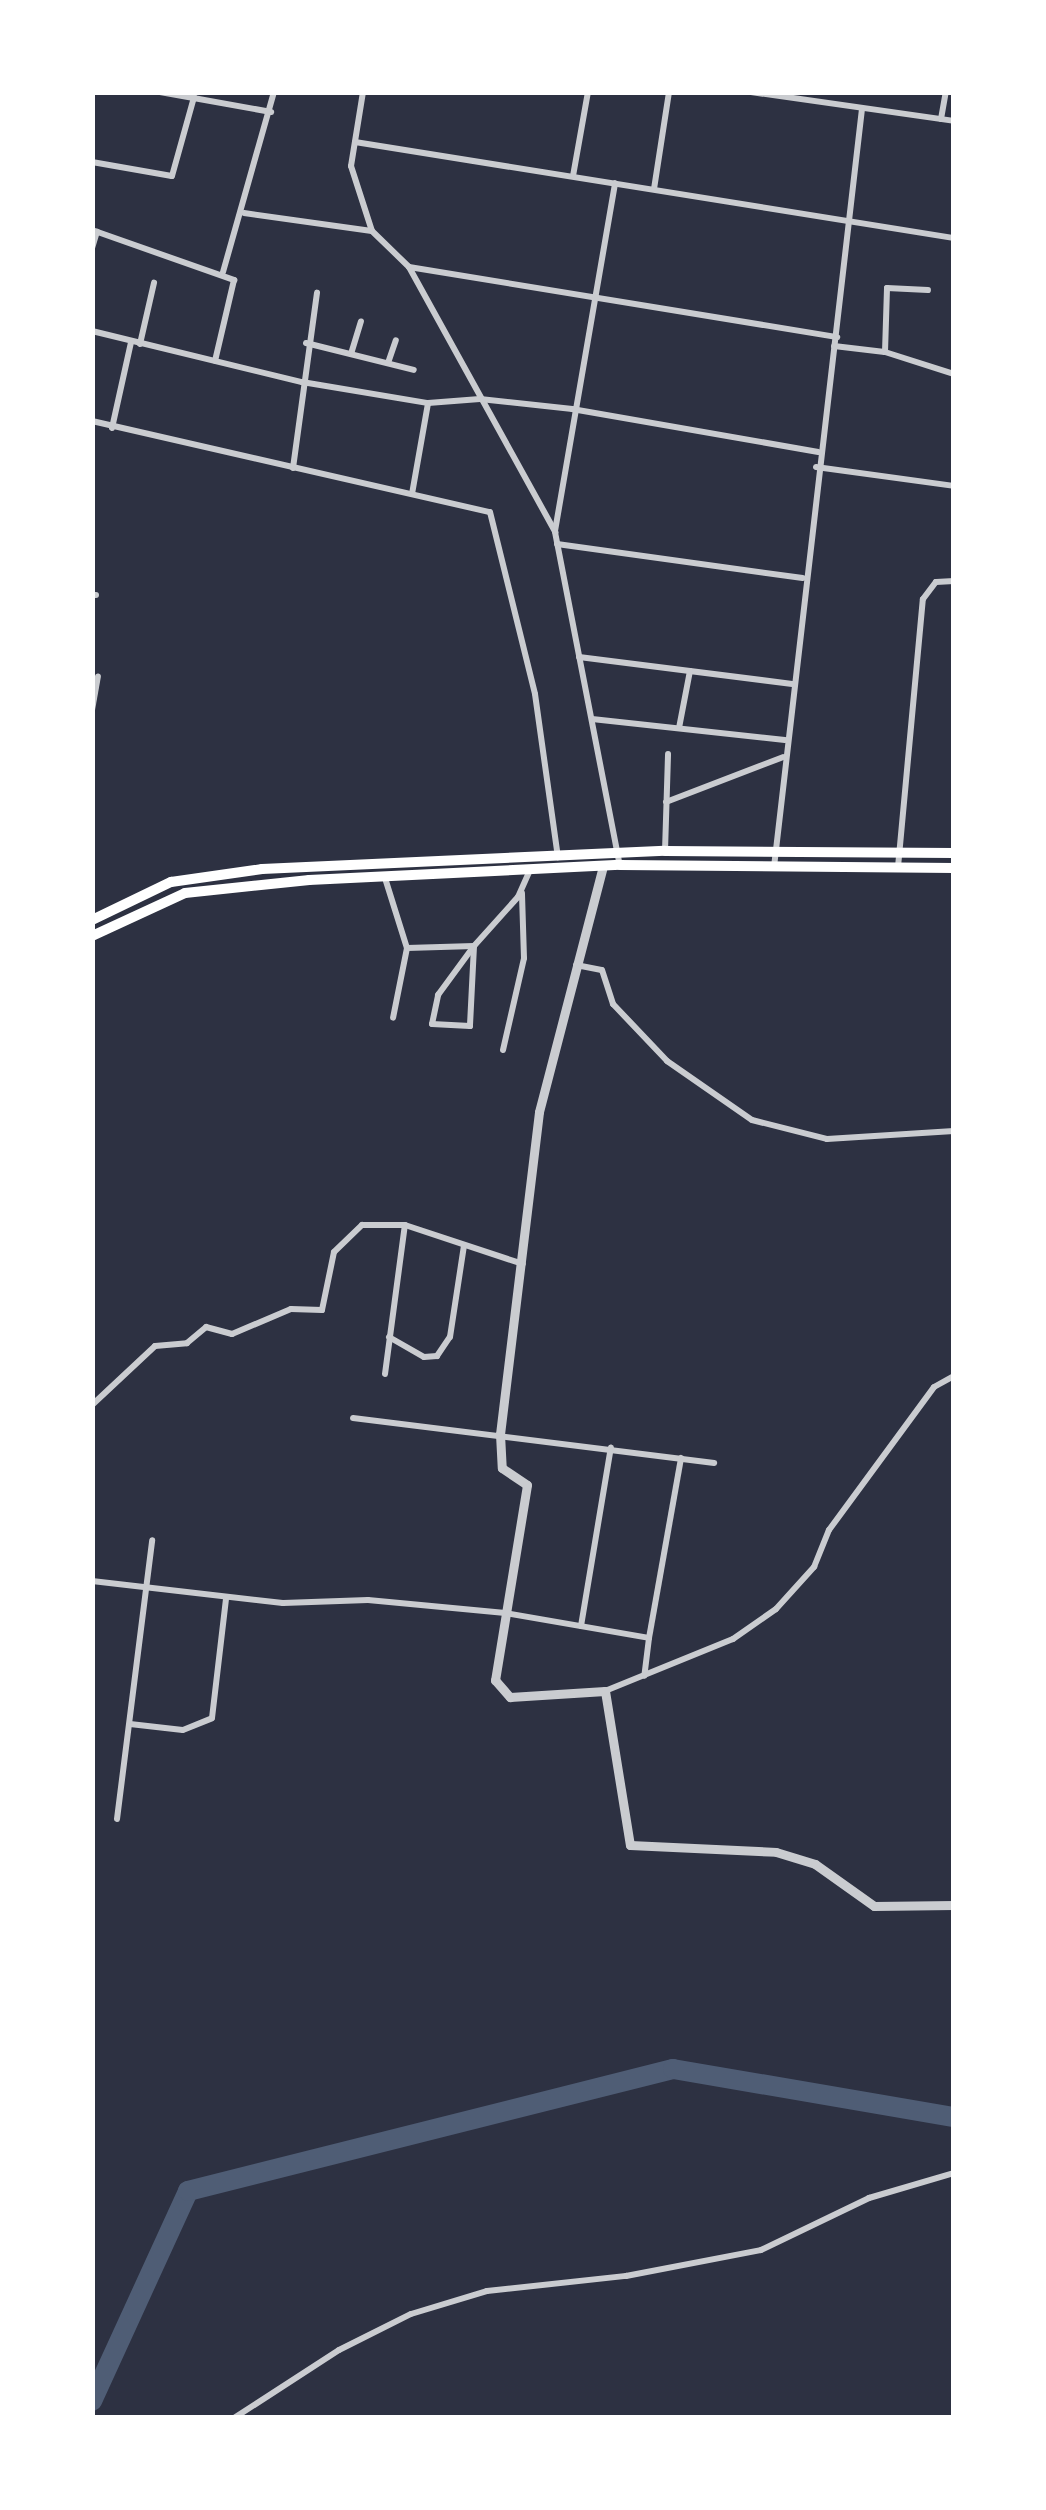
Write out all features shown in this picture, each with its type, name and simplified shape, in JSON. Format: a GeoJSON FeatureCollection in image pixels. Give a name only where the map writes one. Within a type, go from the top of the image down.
{"type":"FeatureCollection","features":[{"type":"Feature","properties":{"kind":"main road"},"geometry":{"type":"LineString","coordinates":[[92,936],[186,893],[603,866],[665,851],[954,853]]}},
{"type":"Feature","properties":{"kind":"main road"},"geometry":{"type":"LineString","coordinates":[[92,920],[144,891],[201,874],[558,858],[774,867],[954,868]]}},
{"type":"Feature","properties":{"kind":"street"},"geometry":{"type":"LineString","coordinates":[[160,92],[270,112]]}},
{"type":"Feature","properties":{"kind":"street"},"geometry":{"type":"LineString","coordinates":[[222,272],[233,227],[244,213],[274,92]]}},
{"type":"Feature","properties":{"kind":"street"},"geometry":{"type":"LineString","coordinates":[[363,92],[351,166],[372,231],[409,267],[555,532]]}},
{"type":"Feature","properties":{"kind":"street"},"geometry":{"type":"LineString","coordinates":[[573,176],[588,92]]}},
{"type":"Feature","properties":{"kind":"street"},"geometry":{"type":"LineString","coordinates":[[654,189],[669,92]]}},
{"type":"Feature","properties":{"kind":"street"},"geometry":{"type":"LineString","coordinates":[[752,92],[954,121]]}},
{"type":"Feature","properties":{"kind":"street"},"geometry":{"type":"LineString","coordinates":[[941,119],[946,92]]}},
{"type":"Feature","properties":{"kind":"street"},"geometry":{"type":"LineString","coordinates":[[92,162],[172,176],[194,97]]}},
{"type":"Feature","properties":{"kind":"street"},"geometry":{"type":"LineString","coordinates":[[774,867],[782,757],[862,108]]}},
{"type":"Feature","properties":{"kind":"street"},"geometry":{"type":"LineString","coordinates":[[355,142],[954,238]]}},
{"type":"Feature","properties":{"kind":"street"},"geometry":{"type":"LineString","coordinates":[[615,183],[572,409],[555,532],[619,860]]}},
{"type":"Feature","properties":{"kind":"street"},"geometry":{"type":"LineString","coordinates":[[244,213],[372,231]]}},
{"type":"Feature","properties":{"kind":"street"},"geometry":{"type":"LineString","coordinates":[[92,248],[95,231],[222,272],[234,280],[215,361]]}},
{"type":"Feature","properties":{"kind":"street"},"geometry":{"type":"LineString","coordinates":[[409,267],[836,342],[885,352],[954,374]]}},
{"type":"Feature","properties":{"kind":"street"},"geometry":{"type":"LineString","coordinates":[[112,428],[154,283]]}},
{"type":"Feature","properties":{"kind":"street"},"geometry":{"type":"LineString","coordinates":[[885,352],[887,288],[928,290]]}},
{"type":"Feature","properties":{"kind":"street"},"geometry":{"type":"LineString","coordinates":[[293,468],[306,342],[317,293]]}},
{"type":"Feature","properties":{"kind":"street"},"geometry":{"type":"LineString","coordinates":[[351,354],[361,322]]}},
{"type":"Feature","properties":{"kind":"street"},"geometry":{"type":"LineString","coordinates":[[92,331],[302,382],[428,404],[480,400],[572,409],[818,452]]}},
{"type":"Feature","properties":{"kind":"street"},"geometry":{"type":"LineString","coordinates":[[388,363],[396,340]]}},
{"type":"Feature","properties":{"kind":"street"},"geometry":{"type":"LineString","coordinates":[[306,342],[414,370]]}},
{"type":"Feature","properties":{"kind":"street"},"geometry":{"type":"LineString","coordinates":[[412,494],[428,404]]}},
{"type":"Feature","properties":{"kind":"street"},"geometry":{"type":"LineString","coordinates":[[92,421],[493,516],[535,694],[558,858]]}},
{"type":"Feature","properties":{"kind":"street"},"geometry":{"type":"LineString","coordinates":[[816,467],[954,486]]}},
{"type":"Feature","properties":{"kind":"street"},"geometry":{"type":"LineString","coordinates":[[557,544],[803,578]]}},
{"type":"Feature","properties":{"kind":"street"},"geometry":{"type":"LineString","coordinates":[[898,867],[923,599],[936,582],[954,581]]}},
{"type":"Feature","properties":{"kind":"street"},"geometry":{"type":"LineString","coordinates":[[579,656],[792,684]]}},
{"type":"Feature","properties":{"kind":"street"},"geometry":{"type":"LineString","coordinates":[[679,728],[690,670]]}},
{"type":"Feature","properties":{"kind":"street"},"geometry":{"type":"LineString","coordinates":[[92,710],[98,677]]}},
{"type":"Feature","properties":{"kind":"street"},"geometry":{"type":"LineString","coordinates":[[592,718],[786,740]]}},
{"type":"Feature","properties":{"kind":"street"},"geometry":{"type":"LineString","coordinates":[[665,851],[668,754]]}},
{"type":"Feature","properties":{"kind":"street"},"geometry":{"type":"LineString","coordinates":[[666,802],[782,757]]}},
{"type":"Feature","properties":{"kind":"street"},"geometry":{"type":"LineString","coordinates":[[603,866],[544,1077],[524,1265],[500,1434],[502,1468],[527,1485],[494,1680],[499,1691],[510,1697],[605,1691],[733,1639],[792,1594],[814,1568],[829,1530],[934,1387],[954,1376]]}},
{"type":"Feature","properties":{"kind":"street"},"geometry":{"type":"LineString","coordinates":[[474,946],[470,1026],[434,1025],[438,994],[474,946],[522,892],[530,870]]}},
{"type":"Feature","properties":{"kind":"street"},"geometry":{"type":"LineString","coordinates":[[385,878],[407,948],[392,1018]]}},
{"type":"Feature","properties":{"kind":"street"},"geometry":{"type":"LineString","coordinates":[[503,1050],[524,958],[522,892]]}},
{"type":"Feature","properties":{"kind":"street"},"geometry":{"type":"LineString","coordinates":[[407,948],[474,946]]}},
{"type":"Feature","properties":{"kind":"street"},"geometry":{"type":"LineString","coordinates":[[575,965],[602,970],[613,1004],[667,1061],[752,1120],[827,1140],[954,1131]]}},
{"type":"Feature","properties":{"kind":"street"},"geometry":{"type":"LineString","coordinates":[[92,1404],[155,1346],[187,1343],[206,1328],[232,1334],[291,1309],[322,1310],[329,1264],[353,1230],[370,1223],[405,1225],[524,1265]]}},
{"type":"Feature","properties":{"kind":"street"},"geometry":{"type":"LineString","coordinates":[[385,1374],[405,1225]]}},
{"type":"Feature","properties":{"kind":"street"},"geometry":{"type":"LineString","coordinates":[[389,1338],[437,1356],[450,1338],[464,1246]]}},
{"type":"Feature","properties":{"kind":"street"},"geometry":{"type":"LineString","coordinates":[[354,1418],[611,1447],[714,1464]]}},
{"type":"Feature","properties":{"kind":"street"},"geometry":{"type":"LineString","coordinates":[[581,1626],[611,1447]]}},
{"type":"Feature","properties":{"kind":"street"},"geometry":{"type":"LineString","coordinates":[[644,1676],[681,1458]]}},
{"type":"Feature","properties":{"kind":"street"},"geometry":{"type":"LineString","coordinates":[[116,1820],[152,1540]]}},
{"type":"Feature","properties":{"kind":"street"},"geometry":{"type":"LineString","coordinates":[[92,1581],[226,1598],[368,1600],[505,1614],[648,1638]]}},
{"type":"Feature","properties":{"kind":"street"},"geometry":{"type":"LineString","coordinates":[[130,1724],[183,1730],[212,1718],[226,1598]]}},
{"type":"Feature","properties":{"kind":"street"},"geometry":{"type":"LineString","coordinates":[[605,1691],[630,1845],[776,1852],[815,1864],[874,1906],[954,1904]]}},
{"type":"Feature","properties":{"kind":"street"},"geometry":{"type":"LineString","coordinates":[[234,2418],[339,2350],[440,2304],[487,2291],[626,2276],[762,2250],[869,2198],[954,2172]]}},
{"type":"Feature","properties":{"kind":"waterway"},"geometry":{"type":"LineString","coordinates":[[92,2401],[188,2191],[673,2069],[954,2117]]}}]}
